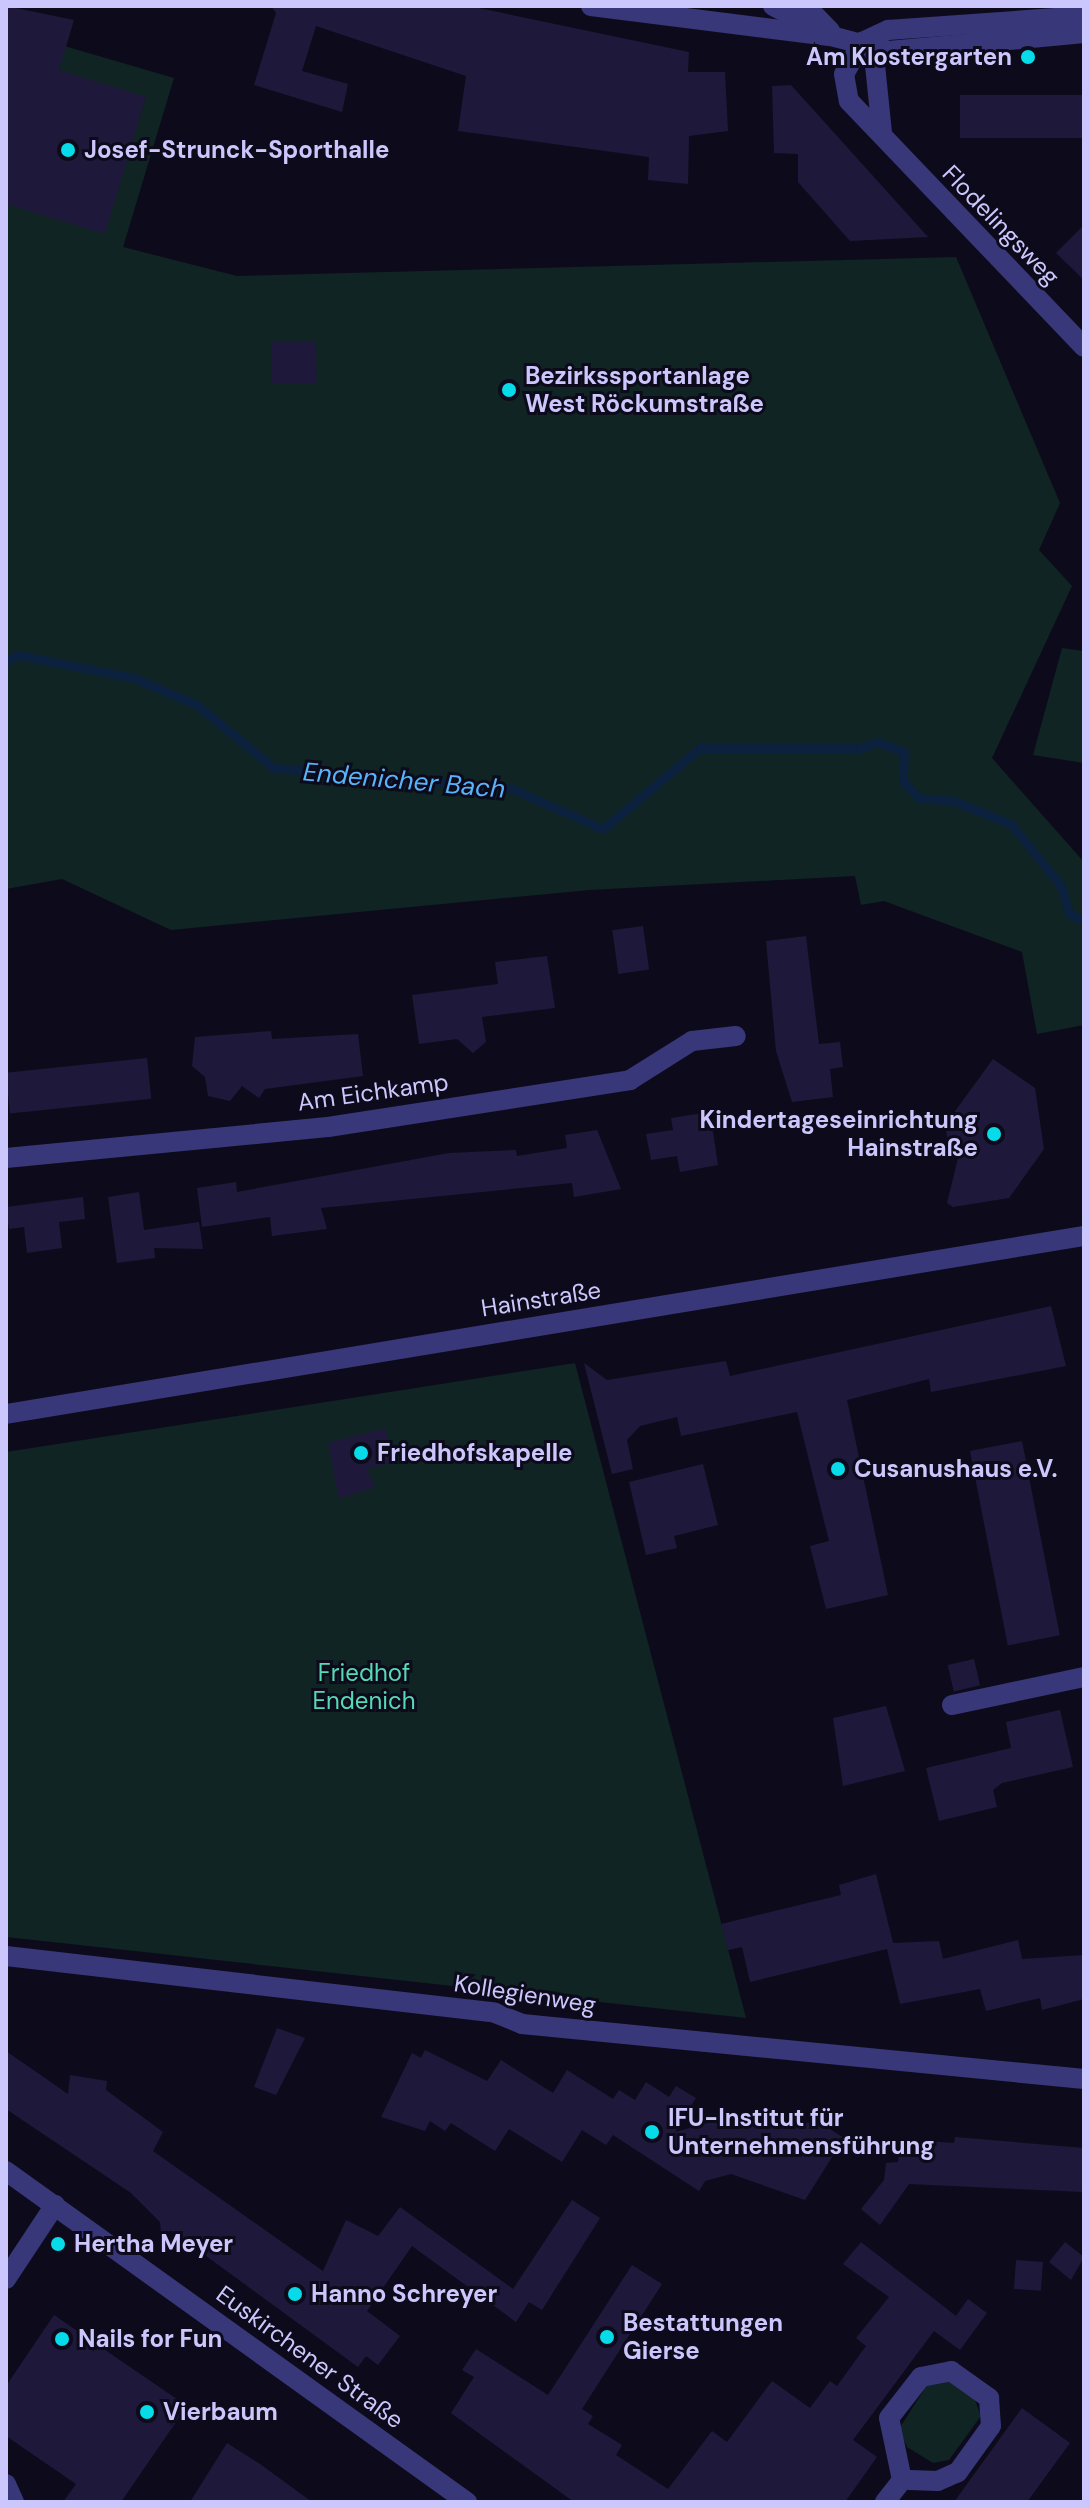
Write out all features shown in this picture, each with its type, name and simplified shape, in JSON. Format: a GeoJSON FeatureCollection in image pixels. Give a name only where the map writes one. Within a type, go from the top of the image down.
{"type":"FeatureCollection","features":[{"type":"Feature","properties":{"kind":"street"},"geometry":{"type":"LineString","coordinates":[[591,6],[835,37],[920,53],[1084,33]]}},
{"type":"Feature","properties":{"kind":"street"},"geometry":{"type":"LineString","coordinates":[[690,19],[710,6]]}},
{"type":"Feature","properties":{"kind":"street"},"geometry":{"type":"LineString","coordinates":[[773,6],[835,37]]}},
{"type":"Feature","properties":{"kind":"street"},"geometry":{"type":"LineString","coordinates":[[806,6],[835,37]]}},
{"type":"Feature","properties":{"kind":"street"},"geometry":{"type":"LineString","coordinates":[[862,42],[888,30],[1084,16]]}},
{"type":"Feature","properties":{"kind":"street"},"geometry":{"type":"LineString","coordinates":[[862,42],[875,65],[883,136]]}},
{"type":"Feature","properties":{"kind":"street","name":"Flodelingsweg"},"geometry":{"type":"LineString","coordinates":[[862,42],[844,74],[847,93],[883,136],[1084,347]]}},
{"type":"Feature","properties":{"kind":"street","name":"Am Eichkamp"},"geometry":{"type":"LineString","coordinates":[[6,1158],[328,1127],[630,1080],[692,1041],[736,1036]]}},
{"type":"Feature","properties":{"kind":"street","name":"Hainstraße"},"geometry":{"type":"LineString","coordinates":[[6,1414],[1084,1236]]}},
{"type":"Feature","properties":{"kind":"street"},"geometry":{"type":"LineString","coordinates":[[952,1705],[1084,1677]]}},
{"type":"Feature","properties":{"kind":"street","name":"Kollegienweg"},"geometry":{"type":"LineString","coordinates":[[6,1956],[481,2011],[537,2026],[1084,2079]]}},
{"type":"Feature","properties":{"kind":"street","name":"Euskirchener Straße"},"geometry":{"type":"LineString","coordinates":[[6,2171],[467,2502]]}},
{"type":"Feature","properties":{"kind":"street"},"geometry":{"type":"LineString","coordinates":[[6,2279],[55,2205]]}},
{"type":"Feature","properties":{"kind":"street"},"geometry":{"type":"LineString","coordinates":[[885,2502],[902,2480],[889,2418],[921,2377],[951,2371],[989,2398],[991,2426],[958,2472],[938,2481],[902,2480]]}},
{"type":"Feature","properties":{"kind":"street"},"geometry":{"type":"LineString","coordinates":[[6,2484],[14,2502]]}},
{"type":"Feature","properties":{"kind":"green space","name":"Bezirkssportanlage West Röckumstraße"},"geometry":{"type":"Polygon","coordinates":[[[6,29],[174,78],[123,247],[237,276],[956,257],[1060,503],[1039,550],[1072,586],[992,758],[1084,862],[1084,1025],[1037,1034],[1022,952],[884,901],[861,905],[855,876],[589,890],[171,930],[62,879],[6,889],[6,29]]]}},
{"type":"Feature","properties":{"kind":"green space"},"geometry":{"type":"Polygon","coordinates":[[[1062,648],[1084,651],[1084,763],[1033,755],[1062,648]]]}},
{"type":"Feature","properties":{"kind":"green space","name":"Friedhof Endenich"},"geometry":{"type":"Polygon","coordinates":[[[575,1363],[746,2018],[6,1937],[6,1452],[575,1363]]]}},
{"type":"Feature","properties":{"kind":"green space"},"geometry":{"type":"Polygon","coordinates":[[[950,2377],[973,2395],[981,2416],[949,2460],[933,2463],[907,2447],[899,2429],[927,2385],[950,2377]]]}},
{"type":"Feature","properties":{"kind":"building","name":"Josef-Strunck-Sporthalle"},"geometry":{"type":"Polygon","coordinates":[[[6,6],[74,20],[59,70],[146,97],[105,234],[6,204],[6,6]]]}},
{"type":"Feature","properties":{"kind":"building"},"geometry":{"type":"Polygon","coordinates":[[[271,6],[469,6],[689,52],[688,72],[725,72],[728,131],[689,136],[688,184],[648,180],[649,157],[458,131],[466,76],[316,26],[302,71],[348,84],[342,112],[254,85],[276,13],[271,6]]]}},
{"type":"Feature","properties":{"kind":"building"},"geometry":{"type":"Polygon","coordinates":[[[791,85],[928,237],[850,241],[798,182],[798,154],[774,153],[772,86],[791,85]]]}},
{"type":"Feature","properties":{"kind":"building"},"geometry":{"type":"Polygon","coordinates":[[[960,95],[1084,95],[1084,138],[960,138],[960,95]]]}},
{"type":"Feature","properties":{"kind":"building"},"geometry":{"type":"Polygon","coordinates":[[[1084,225],[1084,280],[1056,253],[1084,225]]]}},
{"type":"Feature","properties":{"kind":"building"},"geometry":{"type":"Polygon","coordinates":[[[316,341],[317,383],[272,384],[271,342],[316,341]]]}},
{"type":"Feature","properties":{"kind":"building"},"geometry":{"type":"Polygon","coordinates":[[[643,926],[649,970],[618,974],[612,930],[643,926]]]}},
{"type":"Feature","properties":{"kind":"building"},"geometry":{"type":"Polygon","coordinates":[[[806,936],[819,1044],[840,1042],[843,1067],[830,1069],[833,1097],[792,1102],[776,1051],[766,941],[806,936]]]}},
{"type":"Feature","properties":{"kind":"building"},"geometry":{"type":"Polygon","coordinates":[[[547,956],[555,1008],[482,1017],[486,1042],[473,1053],[457,1039],[419,1044],[412,995],[498,984],[495,962],[547,956]]]}},
{"type":"Feature","properties":{"kind":"building"},"geometry":{"type":"Polygon","coordinates":[[[271,1031],[272,1039],[358,1034],[363,1076],[265,1089],[259,1098],[242,1086],[230,1101],[208,1096],[205,1077],[192,1066],[195,1037],[271,1031]]]}},
{"type":"Feature","properties":{"kind":"building"},"geometry":{"type":"Polygon","coordinates":[[[147,1058],[151,1099],[10,1114],[6,1073],[147,1058]]]}},
{"type":"Feature","properties":{"kind":"building","name":"Kindertageseinrichtung Hainstraße"},"geometry":{"type":"Polygon","coordinates":[[[993,1059],[1035,1088],[1044,1149],[1009,1198],[953,1207],[947,1203],[960,1150],[948,1142],[945,1125],[993,1059]]]}},
{"type":"Feature","properties":{"kind":"building"},"geometry":{"type":"Polygon","coordinates":[[[710,1112],[718,1165],[680,1172],[677,1156],[651,1160],[646,1134],[673,1130],[671,1118],[710,1112]]]}},
{"type":"Feature","properties":{"kind":"building"},"geometry":{"type":"Polygon","coordinates":[[[597,1130],[621,1189],[574,1197],[572,1183],[321,1208],[327,1229],[272,1236],[270,1217],[202,1227],[197,1188],[236,1182],[237,1192],[449,1153],[516,1150],[517,1156],[567,1148],[565,1135],[597,1130]]]}},
{"type":"Feature","properties":{"kind":"building"},"geometry":{"type":"Polygon","coordinates":[[[139,1192],[144,1230],[199,1222],[203,1249],[154,1248],[155,1258],[117,1263],[108,1197],[139,1192]]]}},
{"type":"Feature","properties":{"kind":"building"},"geometry":{"type":"Polygon","coordinates":[[[83,1197],[85,1219],[59,1222],[62,1248],[27,1253],[24,1227],[9,1229],[6,1207],[83,1197]]]}},
{"type":"Feature","properties":{"kind":"building"},"geometry":{"type":"Polygon","coordinates":[[[1051,1306],[1066,1366],[931,1392],[929,1379],[847,1400],[888,1595],[826,1609],[810,1546],[829,1541],[797,1412],[681,1436],[677,1417],[640,1426],[627,1440],[633,1469],[612,1474],[584,1363],[607,1380],[726,1361],[730,1376],[1051,1306]]]}},
{"type":"Feature","properties":{"kind":"building","name":"Friedhofskapelle"},"geometry":{"type":"Polygon","coordinates":[[[385,1428],[394,1462],[367,1469],[375,1487],[339,1499],[328,1443],[385,1428]]]}},
{"type":"Feature","properties":{"kind":"building"},"geometry":{"type":"Polygon","coordinates":[[[1022,1441],[1060,1635],[1008,1645],[970,1451],[1022,1441]]]}},
{"type":"Feature","properties":{"kind":"building"},"geometry":{"type":"Polygon","coordinates":[[[703,1464],[718,1525],[674,1536],[677,1548],[646,1555],[629,1482],[703,1464]]]}},
{"type":"Feature","properties":{"kind":"building"},"geometry":{"type":"Polygon","coordinates":[[[974,1659],[980,1685],[954,1691],[948,1665],[974,1659]]]}},
{"type":"Feature","properties":{"kind":"building"},"geometry":{"type":"Polygon","coordinates":[[[886,1706],[905,1771],[843,1786],[833,1718],[886,1706]]]}},
{"type":"Feature","properties":{"kind":"building"},"geometry":{"type":"Polygon","coordinates":[[[1060,1710],[1073,1767],[1002,1783],[993,1790],[997,1807],[939,1821],[926,1768],[1011,1748],[1006,1722],[1060,1710]]]}},
{"type":"Feature","properties":{"kind":"building"},"geometry":{"type":"Polygon","coordinates":[[[876,1874],[893,1943],[939,1941],[943,1959],[1018,1940],[1022,1959],[1084,1955],[1084,1999],[1042,2010],[1040,1998],[986,2011],[980,1989],[900,2004],[887,1949],[750,1982],[742,1947],[728,1950],[721,1924],[841,1895],[839,1885],[876,1874]]]}},
{"type":"Feature","properties":{"kind":"building"},"geometry":{"type":"Polygon","coordinates":[[[277,2028],[305,2038],[276,2095],[254,2087],[277,2028]]]}},
{"type":"Feature","properties":{"kind":"building"},"geometry":{"type":"Polygon","coordinates":[[[425,2050],[487,2081],[501,2060],[553,2093],[567,2070],[613,2099],[619,2090],[635,2100],[646,2082],[669,2097],[676,2086],[696,2098],[675,2132],[750,2111],[797,2124],[836,2120],[830,2129],[844,2138],[805,2200],[731,2174],[705,2181],[699,2191],[613,2135],[606,2145],[582,2130],[562,2162],[509,2129],[495,2151],[451,2123],[445,2131],[430,2121],[425,2131],[381,2117],[412,2053],[421,2058],[425,2050]]]}},
{"type":"Feature","properties":{"kind":"building"},"geometry":{"type":"Polygon","coordinates":[[[6,2051],[68,2094],[70,2075],[107,2081],[106,2090],[163,2132],[153,2151],[323,2271],[346,2220],[378,2236],[400,2207],[513,2289],[572,2200],[600,2218],[542,2310],[529,2302],[516,2322],[412,2246],[367,2311],[400,2336],[378,2365],[366,2356],[358,2367],[172,2231],[161,2232],[160,2222],[131,2193],[6,2109],[6,2051]]]}},
{"type":"Feature","properties":{"kind":"building"},"geometry":{"type":"Polygon","coordinates":[[[955,2137],[1084,2148],[1084,2192],[909,2184],[880,2225],[861,2209],[884,2180],[886,2163],[898,2162],[900,2139],[954,2143],[955,2137]]]}},
{"type":"Feature","properties":{"kind":"building"},"geometry":{"type":"Polygon","coordinates":[[[861,2242],[956,2316],[968,2299],[987,2313],[960,2350],[934,2331],[853,2440],[877,2457],[845,2502],[574,2502],[451,2413],[474,2377],[462,2370],[476,2349],[548,2395],[632,2265],[662,2284],[582,2409],[593,2416],[588,2424],[622,2445],[616,2455],[668,2489],[712,2431],[727,2442],[772,2381],[810,2408],[830,2381],[837,2386],[866,2346],[856,2338],[889,2297],[843,2264],[861,2242]]]}},
{"type":"Feature","properties":{"kind":"building"},"geometry":{"type":"Polygon","coordinates":[[[1065,2242],[1084,2257],[1071,2280],[1049,2262],[1065,2242]]]}},
{"type":"Feature","properties":{"kind":"building"},"geometry":{"type":"Polygon","coordinates":[[[1016,2260],[1043,2262],[1041,2291],[1014,2289],[1016,2260]]]}},
{"type":"Feature","properties":{"kind":"building"},"geometry":{"type":"Polygon","coordinates":[[[54,2315],[187,2406],[121,2502],[63,2502],[76,2484],[6,2436],[6,2386],[54,2315]]]}},
{"type":"Feature","properties":{"kind":"building"},"geometry":{"type":"Polygon","coordinates":[[[1022,2408],[1070,2443],[1027,2502],[954,2502],[1022,2408]]]}},
{"type":"Feature","properties":{"kind":"building"},"geometry":{"type":"Polygon","coordinates":[[[227,2443],[260,2464],[312,2502],[190,2502],[227,2443]]]}},
{"type":"Feature","properties":{"kind":"waterway","name":"Endenicher Bach"},"geometry":{"type":"LineString","coordinates":[[6,661],[18,655],[134,678],[197,705],[274,768],[513,789],[603,829],[700,748],[860,748],[877,742],[904,752],[903,781],[919,798],[954,801],[1011,824],[1061,886],[1069,914],[1084,921]]}},
{"type":"Feature","properties":{"kind":"place","name":"Am Klostergarten"},"geometry":{"type":"Point","coordinates":[1028,57]}},
{"type":"Feature","properties":{"kind":"place","name":"Josef-Strunck-Sporthalle"},"geometry":{"type":"Point","coordinates":[68,150]}},
{"type":"Feature","properties":{"kind":"place","name":"Bezirkssportanlage West Röckumstraße"},"geometry":{"type":"Point","coordinates":[509,390]}},
{"type":"Feature","properties":{"kind":"place","name":"Kindertageseinrichtung Hainstraße"},"geometry":{"type":"Point","coordinates":[994,1134]}},
{"type":"Feature","properties":{"kind":"place","name":"Friedhofskapelle"},"geometry":{"type":"Point","coordinates":[361,1453]}},
{"type":"Feature","properties":{"kind":"place","name":"Cusanushaus e.V."},"geometry":{"type":"Point","coordinates":[838,1469]}},
{"type":"Feature","properties":{"kind":"place","name":"IFU-Institut für Unternehmensführung"},"geometry":{"type":"Point","coordinates":[652,2132]}},
{"type":"Feature","properties":{"kind":"place","name":"Hertha Meyer"},"geometry":{"type":"Point","coordinates":[58,2244]}},
{"type":"Feature","properties":{"kind":"place","name":"Hanno Schreyer"},"geometry":{"type":"Point","coordinates":[295,2294]}},
{"type":"Feature","properties":{"kind":"place","name":"Bestattungen Gierse"},"geometry":{"type":"Point","coordinates":[607,2337]}},
{"type":"Feature","properties":{"kind":"place","name":"Nails for Fun"},"geometry":{"type":"Point","coordinates":[62,2339]}},
{"type":"Feature","properties":{"kind":"place","name":"Vierbaum"},"geometry":{"type":"Point","coordinates":[147,2412]}}]}
